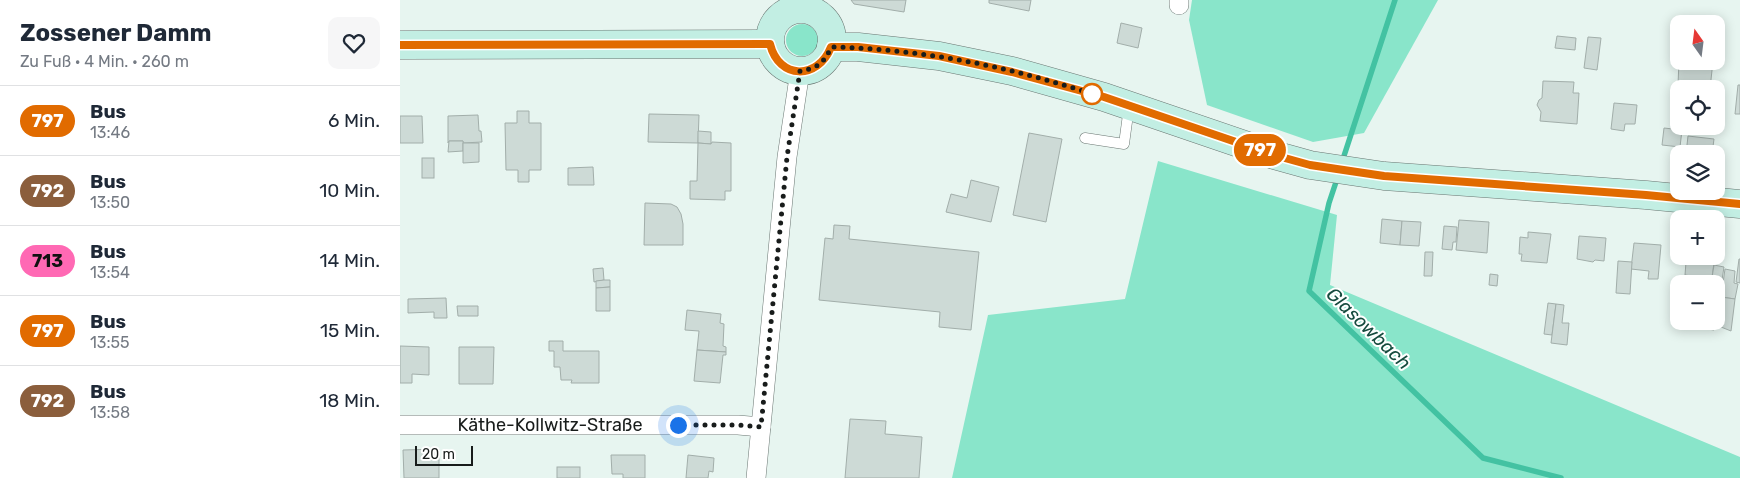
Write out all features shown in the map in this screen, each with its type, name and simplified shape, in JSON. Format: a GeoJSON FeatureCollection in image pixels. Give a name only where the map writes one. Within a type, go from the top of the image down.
{"type":"FeatureCollection","features":[{"type":"Feature","properties":{"kind":"main road"},"geometry":{"type":"LineString","coordinates":[[804,5],[822,18],[829,26],[832,36],[831,47],[827,57],[811,70],[800,71],[784,66],[772,53],[770,35],[778,19],[804,5]]}},
{"type":"Feature","properties":{"kind":"main road"},"geometry":{"type":"LineString","coordinates":[[400,46],[770,44]]}},
{"type":"Feature","properties":{"kind":"main road"},"geometry":{"type":"LineString","coordinates":[[831,47],[858,47],[939,56],[1050,81],[1274,155],[1310,165],[1384,176],[1660,196],[1740,204]]}},
{"type":"Feature","properties":{"kind":"street"},"geometry":{"type":"LineString","coordinates":[[756,478],[787,157],[800,71]]}},
{"type":"Feature","properties":{"kind":"street","name":"Käthe-Kollwitz-Straße"},"geometry":{"type":"LineString","coordinates":[[400,425],[738,425],[761,427]]}},
{"type":"Feature","properties":{"kind":"lane"},"geometry":{"type":"LineString","coordinates":[[1085,138],[1124,144],[1130,106]]}},
{"type":"Feature","properties":{"kind":"green space"},"geometry":{"type":"Polygon","coordinates":[[[1192,0],[1438,0],[1364,133],[1313,142],[1207,105],[1189,20],[1192,0]]]}},
{"type":"Feature","properties":{"kind":"green space"},"geometry":{"type":"Polygon","coordinates":[[[802,24],[814,28],[818,40],[814,52],[802,56],[790,52],[786,40],[790,28],[802,24]]]}},
{"type":"Feature","properties":{"kind":"green space"},"geometry":{"type":"Polygon","coordinates":[[[1158,161],[1337,215],[1330,285],[1740,457],[1740,478],[952,478],[988,315],[1125,299],[1158,161]]]}},
{"type":"Feature","properties":{"kind":"building"},"geometry":{"type":"Polygon","coordinates":[[[851,0],[906,0],[904,12],[854,4],[851,0]]]}},
{"type":"Feature","properties":{"kind":"building"},"geometry":{"type":"Polygon","coordinates":[[[989,0],[1031,0],[1029,11],[989,3],[989,0]]]}},
{"type":"Feature","properties":{"kind":"building"},"geometry":{"type":"Polygon","coordinates":[[[1121,23],[1142,28],[1138,48],[1117,43],[1121,23]]]}},
{"type":"Feature","properties":{"kind":"building"},"geometry":{"type":"Polygon","coordinates":[[[1557,36],[1576,38],[1575,50],[1555,48],[1557,36]]]}},
{"type":"Feature","properties":{"kind":"building"},"geometry":{"type":"Polygon","coordinates":[[[1588,37],[1601,38],[1597,70],[1584,68],[1588,37]]]}},
{"type":"Feature","properties":{"kind":"building"},"geometry":{"type":"Polygon","coordinates":[[[1679,70],[1712,70],[1711,80],[1678,80],[1679,70]]]}},
{"type":"Feature","properties":{"kind":"building"},"geometry":{"type":"Polygon","coordinates":[[[1543,81],[1574,82],[1573,93],[1579,93],[1577,124],[1540,121],[1541,112],[1537,105],[1542,98],[1543,81]]]}},
{"type":"Feature","properties":{"kind":"building"},"geometry":{"type":"Polygon","coordinates":[[[1738,85],[1740,85],[1740,114],[1735,114],[1738,85]]]}},
{"type":"Feature","properties":{"kind":"building"},"geometry":{"type":"Polygon","coordinates":[[[1614,103],[1637,105],[1635,124],[1625,124],[1624,131],[1611,129],[1614,103]]]}},
{"type":"Feature","properties":{"kind":"building"},"geometry":{"type":"Polygon","coordinates":[[[517,111],[529,111],[529,123],[541,123],[541,170],[529,170],[529,182],[518,182],[518,170],[506,170],[505,123],[517,123],[517,111]]]}},
{"type":"Feature","properties":{"kind":"building"},"geometry":{"type":"Polygon","coordinates":[[[649,114],[699,115],[698,143],[648,142],[649,114]]]}},
{"type":"Feature","properties":{"kind":"building"},"geometry":{"type":"Polygon","coordinates":[[[478,115],[482,142],[463,143],[463,141],[449,141],[448,143],[448,116],[478,115]]]}},
{"type":"Feature","properties":{"kind":"building"},"geometry":{"type":"Polygon","coordinates":[[[400,116],[422,116],[423,143],[400,143],[400,116]]]}},
{"type":"Feature","properties":{"kind":"building"},"geometry":{"type":"Polygon","coordinates":[[[1664,128],[1670,129],[1670,135],[1681,135],[1680,145],[1662,145],[1664,128]]]}},
{"type":"Feature","properties":{"kind":"building"},"geometry":{"type":"Polygon","coordinates":[[[698,131],[711,132],[711,144],[698,143],[698,131]]]}},
{"type":"Feature","properties":{"kind":"building"},"geometry":{"type":"Polygon","coordinates":[[[1029,133],[1062,139],[1046,222],[1013,215],[1029,133]]]}},
{"type":"Feature","properties":{"kind":"building"},"geometry":{"type":"Polygon","coordinates":[[[1688,136],[1714,139],[1713,145],[1687,145],[1688,136]]]}},
{"type":"Feature","properties":{"kind":"building"},"geometry":{"type":"Polygon","coordinates":[[[449,141],[463,141],[463,151],[448,152],[449,141]]]}},
{"type":"Feature","properties":{"kind":"building"},"geometry":{"type":"Polygon","coordinates":[[[712,142],[731,143],[731,191],[725,191],[725,200],[690,199],[690,181],[697,181],[698,143],[711,144],[712,142]]]}},
{"type":"Feature","properties":{"kind":"building"},"geometry":{"type":"Polygon","coordinates":[[[463,143],[479,143],[479,162],[463,163],[463,143]]]}},
{"type":"Feature","properties":{"kind":"building"},"geometry":{"type":"Polygon","coordinates":[[[422,158],[434,158],[434,178],[422,178],[422,158]]]}},
{"type":"Feature","properties":{"kind":"building"},"geometry":{"type":"Polygon","coordinates":[[[593,167],[594,185],[568,185],[568,168],[593,167]]]}},
{"type":"Feature","properties":{"kind":"building"},"geometry":{"type":"Polygon","coordinates":[[[971,180],[999,187],[991,222],[946,212],[951,194],[967,198],[971,180]]]}},
{"type":"Feature","properties":{"kind":"building"},"geometry":{"type":"Polygon","coordinates":[[[645,203],[671,204],[677,207],[683,224],[683,245],[644,245],[645,203]]]}},
{"type":"Feature","properties":{"kind":"building"},"geometry":{"type":"Polygon","coordinates":[[[1382,219],[1402,221],[1400,245],[1380,243],[1382,219]]]}},
{"type":"Feature","properties":{"kind":"building"},"geometry":{"type":"Polygon","coordinates":[[[1459,220],[1489,222],[1487,253],[1456,250],[1459,220]]]}},
{"type":"Feature","properties":{"kind":"building"},"geometry":{"type":"Polygon","coordinates":[[[1402,221],[1421,222],[1419,246],[1400,245],[1402,221]]]}},
{"type":"Feature","properties":{"kind":"building"},"geometry":{"type":"Polygon","coordinates":[[[834,225],[850,226],[849,239],[979,252],[971,330],[939,327],[940,312],[819,300],[825,238],[833,239],[834,225]]]}},
{"type":"Feature","properties":{"kind":"building"},"geometry":{"type":"Polygon","coordinates":[[[1444,226],[1457,227],[1456,242],[1453,242],[1452,250],[1442,249],[1444,226]]]}},
{"type":"Feature","properties":{"kind":"building"},"geometry":{"type":"Polygon","coordinates":[[[1528,232],[1551,234],[1547,263],[1521,261],[1522,254],[1519,254],[1520,237],[1528,238],[1528,232]]]}},
{"type":"Feature","properties":{"kind":"building"},"geometry":{"type":"Polygon","coordinates":[[[1579,236],[1606,238],[1604,261],[1595,260],[1593,262],[1577,259],[1579,236]]]}},
{"type":"Feature","properties":{"kind":"building"},"geometry":{"type":"Polygon","coordinates":[[[1634,243],[1661,245],[1658,279],[1648,279],[1649,271],[1631,269],[1634,243]]]}},
{"type":"Feature","properties":{"kind":"building"},"geometry":{"type":"Polygon","coordinates":[[[1425,252],[1433,252],[1432,276],[1424,276],[1425,252]]]}},
{"type":"Feature","properties":{"kind":"building"},"geometry":{"type":"Polygon","coordinates":[[[1740,259],[1740,283],[1736,282],[1740,259]]]}},
{"type":"Feature","properties":{"kind":"building"},"geometry":{"type":"Polygon","coordinates":[[[1618,261],[1632,262],[1630,294],[1616,293],[1618,261]]]}},
{"type":"Feature","properties":{"kind":"building"},"geometry":{"type":"Polygon","coordinates":[[[1686,265],[1714,265],[1712,275],[1685,275],[1686,265]]]}},
{"type":"Feature","properties":{"kind":"building"},"geometry":{"type":"Polygon","coordinates":[[[1714,265],[1724,267],[1723,275],[1712,275],[1714,265]]]}},
{"type":"Feature","properties":{"kind":"building"},"geometry":{"type":"Polygon","coordinates":[[[603,268],[604,280],[594,282],[593,269],[603,268]]]}},
{"type":"Feature","properties":{"kind":"building"},"geometry":{"type":"Polygon","coordinates":[[[1725,269],[1735,271],[1734,283],[1738,284],[1735,299],[1725,298],[1725,269]]]}},
{"type":"Feature","properties":{"kind":"building"},"geometry":{"type":"Polygon","coordinates":[[[1490,274],[1498,275],[1497,286],[1489,285],[1490,274]]]}},
{"type":"Feature","properties":{"kind":"building"},"geometry":{"type":"Polygon","coordinates":[[[610,280],[610,287],[596,288],[596,281],[610,280]]]}},
{"type":"Feature","properties":{"kind":"building"},"geometry":{"type":"Polygon","coordinates":[[[610,287],[610,311],[596,311],[596,288],[610,287]]]}},
{"type":"Feature","properties":{"kind":"building"},"geometry":{"type":"Polygon","coordinates":[[[446,298],[447,318],[434,318],[434,312],[408,313],[408,299],[446,298]]]}},
{"type":"Feature","properties":{"kind":"building"},"geometry":{"type":"Polygon","coordinates":[[[1725,298],[1735,299],[1731,331],[1725,329],[1725,298]]]}},
{"type":"Feature","properties":{"kind":"building"},"geometry":{"type":"Polygon","coordinates":[[[1548,303],[1556,304],[1552,335],[1544,334],[1548,303]]]}},
{"type":"Feature","properties":{"kind":"building"},"geometry":{"type":"Polygon","coordinates":[[[1556,304],[1564,305],[1562,323],[1569,323],[1567,345],[1551,343],[1556,304]]]}},
{"type":"Feature","properties":{"kind":"building"},"geometry":{"type":"Polygon","coordinates":[[[457,306],[478,306],[478,316],[458,316],[457,306]]]}},
{"type":"Feature","properties":{"kind":"building"},"geometry":{"type":"Polygon","coordinates":[[[687,310],[721,314],[720,323],[724,324],[723,346],[726,347],[726,352],[697,350],[699,331],[685,330],[687,310]]]}},
{"type":"Feature","properties":{"kind":"building"},"geometry":{"type":"Polygon","coordinates":[[[549,341],[563,341],[563,351],[599,351],[599,383],[571,383],[572,380],[561,380],[560,367],[554,367],[554,351],[549,351],[549,341]]]}},
{"type":"Feature","properties":{"kind":"building"},"geometry":{"type":"Polygon","coordinates":[[[400,346],[429,347],[429,375],[412,374],[412,383],[400,383],[400,346]]]}},
{"type":"Feature","properties":{"kind":"building"},"geometry":{"type":"Polygon","coordinates":[[[459,347],[494,347],[493,384],[459,384],[459,347]]]}},
{"type":"Feature","properties":{"kind":"building"},"geometry":{"type":"Polygon","coordinates":[[[697,350],[726,352],[726,355],[723,355],[720,383],[694,381],[697,350]]]}},
{"type":"Feature","properties":{"kind":"building"},"geometry":{"type":"Polygon","coordinates":[[[850,419],[886,421],[885,434],[922,437],[919,478],[845,478],[850,419]]]}},
{"type":"Feature","properties":{"kind":"building"},"geometry":{"type":"Polygon","coordinates":[[[439,449],[439,478],[404,478],[403,450],[439,449]]]}},
{"type":"Feature","properties":{"kind":"building"},"geometry":{"type":"Polygon","coordinates":[[[611,455],[645,455],[645,478],[623,478],[623,474],[612,474],[611,455]]]}},
{"type":"Feature","properties":{"kind":"building"},"geometry":{"type":"Polygon","coordinates":[[[688,455],[714,458],[713,472],[709,471],[708,478],[686,478],[688,455]]]}},
{"type":"Feature","properties":{"kind":"building"},"geometry":{"type":"Polygon","coordinates":[[[557,467],[580,467],[580,478],[557,478],[557,467]]]}},
{"type":"Feature","properties":{"kind":"waterway","name":"Glasowbach"},"geometry":{"type":"LineString","coordinates":[[1342,162],[1395,0]]}},
{"type":"Feature","properties":{"kind":"waterway","name":"Glasowbach"},"geometry":{"type":"LineString","coordinates":[[1338,176],[1329,203],[1309,291],[1483,458],[1561,478]]}},
{"type":"Feature","properties":{"kind":"bus line","name":"797"},"geometry":{"type":"LineString","coordinates":[[400,45],[770,44],[772,53],[777,60],[792,70],[800,71],[811,70],[820,64],[827,57],[831,47],[858,47],[939,56],[1050,81],[1104,97],[1274,155],[1310,165],[1384,176],[1646,195],[1740,204]]}},
{"type":"Feature","properties":{"kind":"route"},"geometry":{"type":"LineString","coordinates":[[678,425],[761,427],[787,157],[800,71],[811,70],[820,64],[827,57],[831,47],[858,47],[939,56],[1050,81],[1092,94]]}}]}
